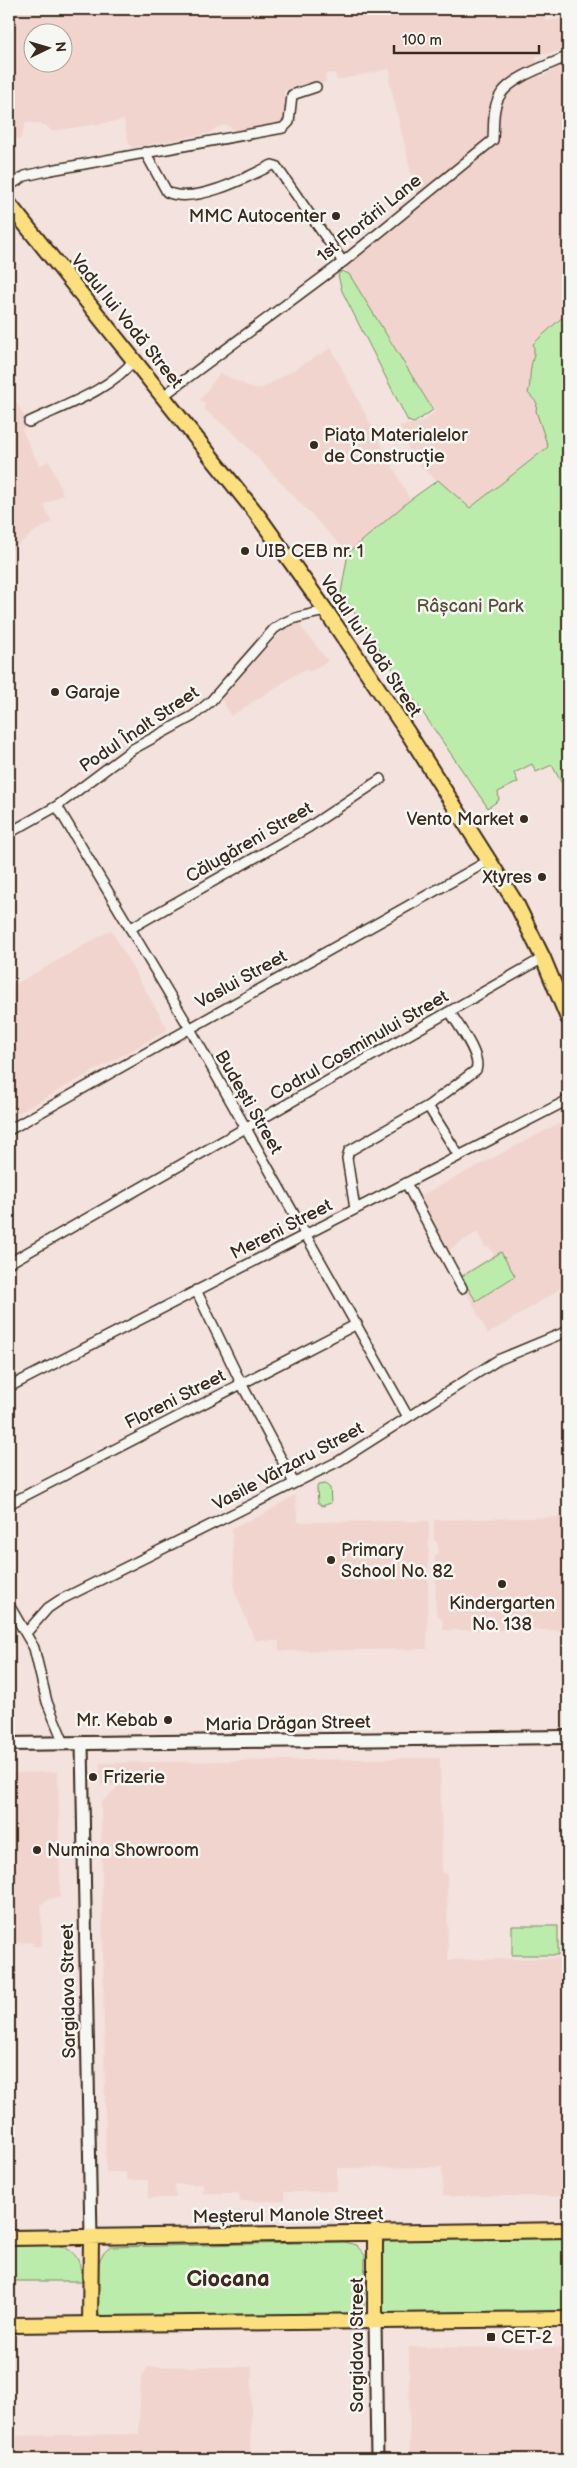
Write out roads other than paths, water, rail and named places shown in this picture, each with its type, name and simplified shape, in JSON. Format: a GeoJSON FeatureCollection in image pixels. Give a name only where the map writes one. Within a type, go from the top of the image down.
{"type":"FeatureCollection","features":[{"type":"Feature","properties":{"kind":"main road","name":"Vadul lui Vodă Street"},"geometry":{"type":"LineString","coordinates":[[9,204],[256,514],[326,611],[490,860],[517,905],[543,958],[568,1018]]}},
{"type":"Feature","properties":{"kind":"main road","name":"Maria Drăgan Street"},"geometry":{"type":"LineString","coordinates":[[9,1744],[568,1737]]}},
{"type":"Feature","properties":{"kind":"main road","name":"Meșterul Manole Street"},"geometry":{"type":"LineString","coordinates":[[9,2238],[91,2238],[375,2231],[568,2230]]}},
{"type":"Feature","properties":{"kind":"main road","name":"Sargidava Street"},"geometry":{"type":"LineString","coordinates":[[375,2231],[375,2321]]}},
{"type":"Feature","properties":{"kind":"main road"},"geometry":{"type":"LineString","coordinates":[[90,2324],[91,2238]]}},
{"type":"Feature","properties":{"kind":"main road"},"geometry":{"type":"LineString","coordinates":[[9,2325],[568,2319]]}},
{"type":"Feature","properties":{"kind":"street","name":"1st Florării Lane"},"geometry":{"type":"LineString","coordinates":[[163,396],[343,262],[493,140],[494,116],[500,95],[515,80],[568,56]]}},
{"type":"Feature","properties":{"kind":"street"},"geometry":{"type":"LineString","coordinates":[[9,186],[26,176],[145,152],[283,128],[289,122],[292,96],[316,87]]}},
{"type":"Feature","properties":{"kind":"street"},"geometry":{"type":"LineString","coordinates":[[145,152],[167,192],[181,197],[192,196],[215,189],[272,165],[276,166],[343,262]]}},
{"type":"Feature","properties":{"kind":"street"},"geometry":{"type":"LineString","coordinates":[[29,422],[104,386],[122,374],[134,360]]}},
{"type":"Feature","properties":{"kind":"street","name":"Podul Înalt Street"},"geometry":{"type":"LineString","coordinates":[[9,833],[58,806],[133,749],[175,728],[210,702],[274,629],[293,618],[326,611]]}},
{"type":"Feature","properties":{"kind":"street","name":"Călugăreni Street"},"geometry":{"type":"LineString","coordinates":[[131,928],[309,827],[381,779]]}},
{"type":"Feature","properties":{"kind":"street","name":"Budești Street"},"geometry":{"type":"LineString","coordinates":[[58,806],[189,1027],[408,1416]]}},
{"type":"Feature","properties":{"kind":"street","name":"Vaslui Street"},"geometry":{"type":"LineString","coordinates":[[9,1130],[189,1027],[490,860]]}},
{"type":"Feature","properties":{"kind":"street","name":"Codrul Cosminului Street"},"geometry":{"type":"LineString","coordinates":[[9,1263],[543,958]]}},
{"type":"Feature","properties":{"kind":"street"},"geometry":{"type":"LineString","coordinates":[[355,1209],[347,1158],[349,1151],[428,1106],[476,1070],[478,1066],[477,1056],[450,1012]]}},
{"type":"Feature","properties":{"kind":"street","name":"Mereni Street"},"geometry":{"type":"LineString","coordinates":[[9,1387],[568,1100]]}},
{"type":"Feature","properties":{"kind":"street"},"geometry":{"type":"LineString","coordinates":[[428,1106],[459,1156]]}},
{"type":"Feature","properties":{"kind":"street"},"geometry":{"type":"LineString","coordinates":[[406,1183],[462,1288]]}},
{"type":"Feature","properties":{"kind":"street"},"geometry":{"type":"LineString","coordinates":[[196,1290],[294,1483]]}},
{"type":"Feature","properties":{"kind":"street","name":"Floreni Street"},"geometry":{"type":"LineString","coordinates":[[9,1504],[356,1324]]}},
{"type":"Feature","properties":{"kind":"street","name":"Vasile Vărzaru Street"},"geometry":{"type":"LineString","coordinates":[[26,1633],[40,1616],[60,1600],[339,1461],[498,1360],[568,1331]]}},
{"type":"Feature","properties":{"kind":"street"},"geometry":{"type":"LineString","coordinates":[[9,1605],[34,1648],[47,1702],[64,1743]]}},
{"type":"Feature","properties":{"kind":"street","name":"Sargidava Street"},"geometry":{"type":"LineString","coordinates":[[82,1743],[91,2238]]}},
{"type":"Feature","properties":{"kind":"street","name":"Sargidava Street"},"geometry":{"type":"LineString","coordinates":[[375,2321],[376,2459]]}},
{"type":"Feature","properties":{"kind":"place","name":"MMC Autocenter"},"geometry":{"type":"Point","coordinates":[336,216]}},
{"type":"Feature","properties":{"kind":"place","name":"Piața Materialelor de Construcție"},"geometry":{"type":"Point","coordinates":[314,445]}},
{"type":"Feature","properties":{"kind":"place","name":"UIB CEB nr. 1"},"geometry":{"type":"Point","coordinates":[245,551]}},
{"type":"Feature","properties":{"kind":"place","name":"Garaje"},"geometry":{"type":"Point","coordinates":[55,692]}},
{"type":"Feature","properties":{"kind":"place","name":"Vento Market"},"geometry":{"type":"Point","coordinates":[524,819]}},
{"type":"Feature","properties":{"kind":"place","name":"Xtyres"},"geometry":{"type":"Point","coordinates":[542,877]}},
{"type":"Feature","properties":{"kind":"place","name":"Primary School No. 82"},"geometry":{"type":"Point","coordinates":[331,1560]}},
{"type":"Feature","properties":{"kind":"place","name":"Kindergarten No. 138"},"geometry":{"type":"Point","coordinates":[502,1584]}},
{"type":"Feature","properties":{"kind":"place","name":"Mr. Kebab"},"geometry":{"type":"Point","coordinates":[168,1720]}},
{"type":"Feature","properties":{"kind":"place","name":"Frizerie"},"geometry":{"type":"Point","coordinates":[93,1777]}},
{"type":"Feature","properties":{"kind":"place","name":"Numina Showroom"},"geometry":{"type":"Point","coordinates":[37,1850]}},
{"type":"Feature","properties":{"kind":"place","name":"CET-2"},"geometry":{"type":"Point","coordinates":[491,2337]}},
{"type":"Feature","properties":{"kind":"district","name":"Ciocana"},"geometry":{"type":"Point","coordinates":[228,2278]}},
{"type":"Feature","properties":{"kind":"park label","name":"Râșcani Park"},"geometry":{"type":"Point","coordinates":[470,606]}}]}
